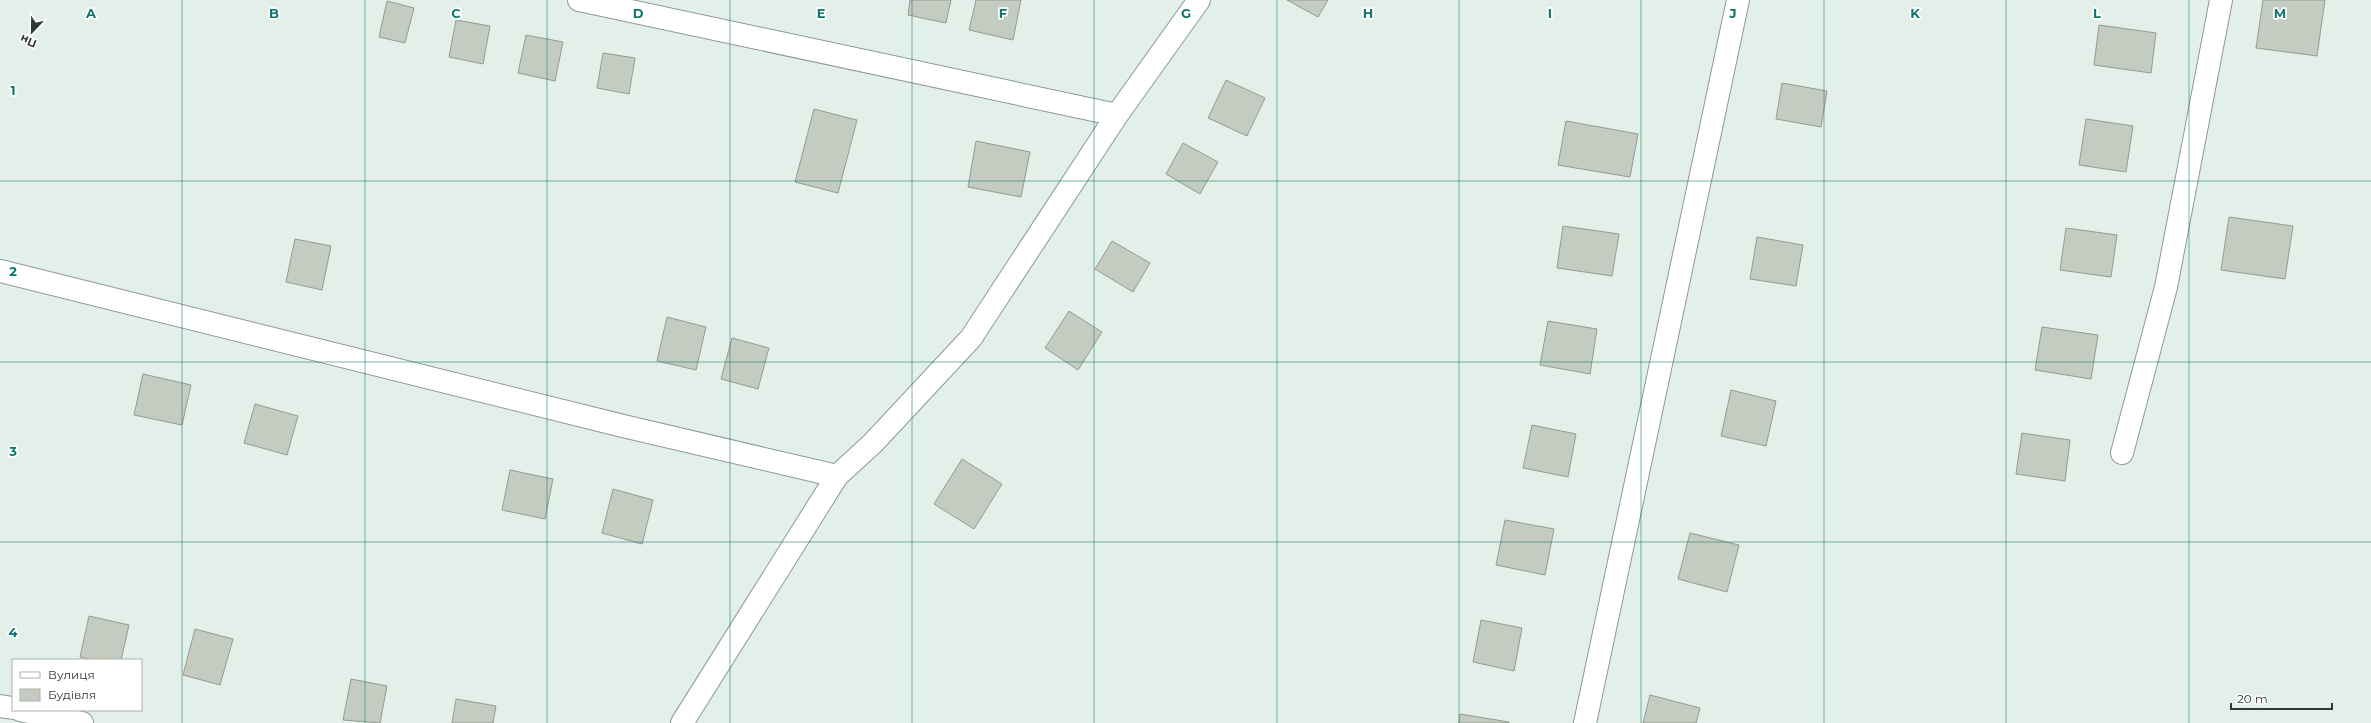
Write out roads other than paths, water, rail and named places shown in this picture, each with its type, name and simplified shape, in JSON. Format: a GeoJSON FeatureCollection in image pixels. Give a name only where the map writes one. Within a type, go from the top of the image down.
{"type":"FeatureCollection","features":[{"type":"Feature","properties":{"kind":"street"},"geometry":{"type":"LineString","coordinates":[[579,0],[1117,115]]}},
{"type":"Feature","properties":{"kind":"street"},"geometry":{"type":"LineString","coordinates":[[682,723],[836,476],[873,443],[971,338],[1117,115],[1199,0]]}},
{"type":"Feature","properties":{"kind":"street"},"geometry":{"type":"LineString","coordinates":[[1585,723],[1738,0]]}},
{"type":"Feature","properties":{"kind":"street"},"geometry":{"type":"LineString","coordinates":[[2122,453],[2166,287],[2221,0]]}},
{"type":"Feature","properties":{"kind":"street"},"geometry":{"type":"LineString","coordinates":[[0,271],[623,426],[836,476]]}},
{"type":"Feature","properties":{"kind":"street"},"geometry":{"type":"LineString","coordinates":[[0,706],[12,708]]}},
{"type":"Feature","properties":{"kind":"street"},"geometry":{"type":"LineString","coordinates":[[25,711],[82,723]]}}]}
